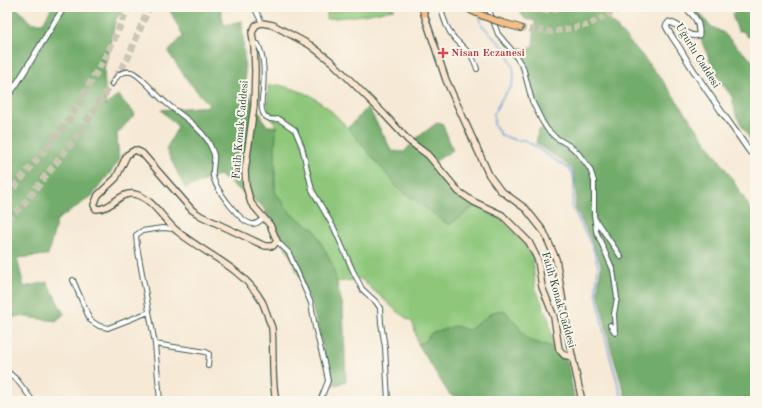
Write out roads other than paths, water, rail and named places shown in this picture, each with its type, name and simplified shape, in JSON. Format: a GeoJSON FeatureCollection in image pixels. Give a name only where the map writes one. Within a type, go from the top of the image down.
{"type":"FeatureCollection","features":[{"type":"Feature","properties":{"kind":"main road"},"geometry":{"type":"LineString","coordinates":[[465,7],[489,19],[520,28]]}},
{"type":"Feature","properties":{"kind":"main road"},"geometry":{"type":"LineString","coordinates":[[423,9],[446,80],[489,174],[500,190],[526,209],[544,232],[556,259],[572,357],[582,401]]}},
{"type":"Feature","properties":{"kind":"main road","name":"Fatih Konak Caddesi"},"geometry":{"type":"LineString","coordinates":[[277,241],[270,225],[251,203],[246,186],[245,171],[254,106],[255,71],[254,42],[252,32],[256,25],[262,23],[273,25],[310,45],[332,62],[408,140],[428,155],[460,192],[474,202],[502,215],[529,242],[538,260],[542,287],[554,317],[560,349],[564,356],[572,357]]}},
{"type":"Feature","properties":{"kind":"main road"},"geometry":{"type":"LineString","coordinates":[[276,401],[273,378],[272,327],[262,301],[252,287],[234,270],[175,229],[145,198],[134,194],[124,195],[102,210],[96,210],[94,205],[98,195],[116,178],[127,155],[135,150],[142,153],[192,210],[201,216],[266,246],[273,246],[277,241]]}},
{"type":"Feature","properties":{"kind":"street"},"geometry":{"type":"LineString","coordinates":[[7,97],[64,7]]}},
{"type":"Feature","properties":{"kind":"street"},"geometry":{"type":"LineString","coordinates":[[254,7],[262,23]]}},
{"type":"Feature","properties":{"kind":"street"},"geometry":{"type":"LineString","coordinates":[[441,7],[447,26],[454,38],[462,45],[472,58],[477,69]]}},
{"type":"Feature","properties":{"kind":"street"},"geometry":{"type":"LineString","coordinates":[[488,7],[498,34],[510,48],[523,68],[532,101],[547,129],[555,137],[578,153],[590,169],[594,181],[594,218],[596,231],[613,270],[617,298],[614,314],[615,333],[610,325]]}},
{"type":"Feature","properties":{"kind":"street","name":"Uğurlu Caddesi"},"geometry":{"type":"LineString","coordinates":[[685,7],[696,19],[699,35],[695,36],[686,33],[676,25],[669,22],[666,26],[669,33],[697,77],[750,152],[755,154]]}},
{"type":"Feature","properties":{"kind":"street"},"geometry":{"type":"LineString","coordinates":[[254,42],[258,44],[263,61],[263,113],[268,119],[279,119],[295,130],[302,147],[312,190],[334,228],[352,271],[362,289],[376,302],[380,308],[385,347],[388,401]]}},
{"type":"Feature","properties":{"kind":"street"},"geometry":{"type":"LineString","coordinates":[[112,84],[122,72],[133,72],[165,102],[198,128],[208,142],[214,155],[214,177],[219,190],[239,216],[246,221],[253,224],[259,222],[263,218]]}},
{"type":"Feature","properties":{"kind":"street"},"geometry":{"type":"LineString","coordinates":[[594,218],[621,257]]}},
{"type":"Feature","properties":{"kind":"street"},"geometry":{"type":"LineString","coordinates":[[160,401],[155,344],[136,235],[142,231],[162,228],[175,229]]}},
{"type":"Feature","properties":{"kind":"street"},"geometry":{"type":"LineString","coordinates":[[277,241],[288,253],[311,303],[315,327],[328,381],[320,401]]}},
{"type":"Feature","properties":{"kind":"street"},"geometry":{"type":"LineString","coordinates":[[73,280],[90,320],[99,326],[108,328],[150,312]]}},
{"type":"Feature","properties":{"kind":"street"},"geometry":{"type":"LineString","coordinates":[[155,344],[206,352],[209,354],[208,366]]}},
{"type":"Feature","properties":{"kind":"street"},"geometry":{"type":"LineString","coordinates":[[7,371],[17,380],[33,401]]}},
{"type":"Feature","properties":{"kind":"waterway"},"geometry":{"type":"LineString","coordinates":[[477,7],[478,11]]}},
{"type":"Feature","properties":{"kind":"waterway"},"geometry":{"type":"LineString","coordinates":[[480,17],[482,25],[506,50],[514,73],[512,85],[494,113],[494,124],[501,135],[515,140],[525,140],[569,169],[573,174],[574,186],[572,207],[593,248],[598,266],[596,291],[603,328],[623,401]]}},
{"type":"Feature","properties":{"kind":"tunnel"},"geometry":{"type":"LineString","coordinates":[[7,196],[69,120],[108,52],[129,7]]}},
{"type":"Feature","properties":{"kind":"tunnel"},"geometry":{"type":"LineString","coordinates":[[7,219],[23,205],[81,131],[128,58],[149,7]]}},
{"type":"Feature","properties":{"kind":"tunnel"},"geometry":{"type":"LineString","coordinates":[[516,7],[544,11],[568,7]]}},
{"type":"Feature","properties":{"kind":"tunnel"},"geometry":{"type":"LineString","coordinates":[[520,28],[552,32],[588,25],[624,7]]}},
{"type":"Feature","properties":{"kind":"place","name":"Nisan Eczanesi"},"geometry":{"type":"Point","coordinates":[443,53]}}]}
